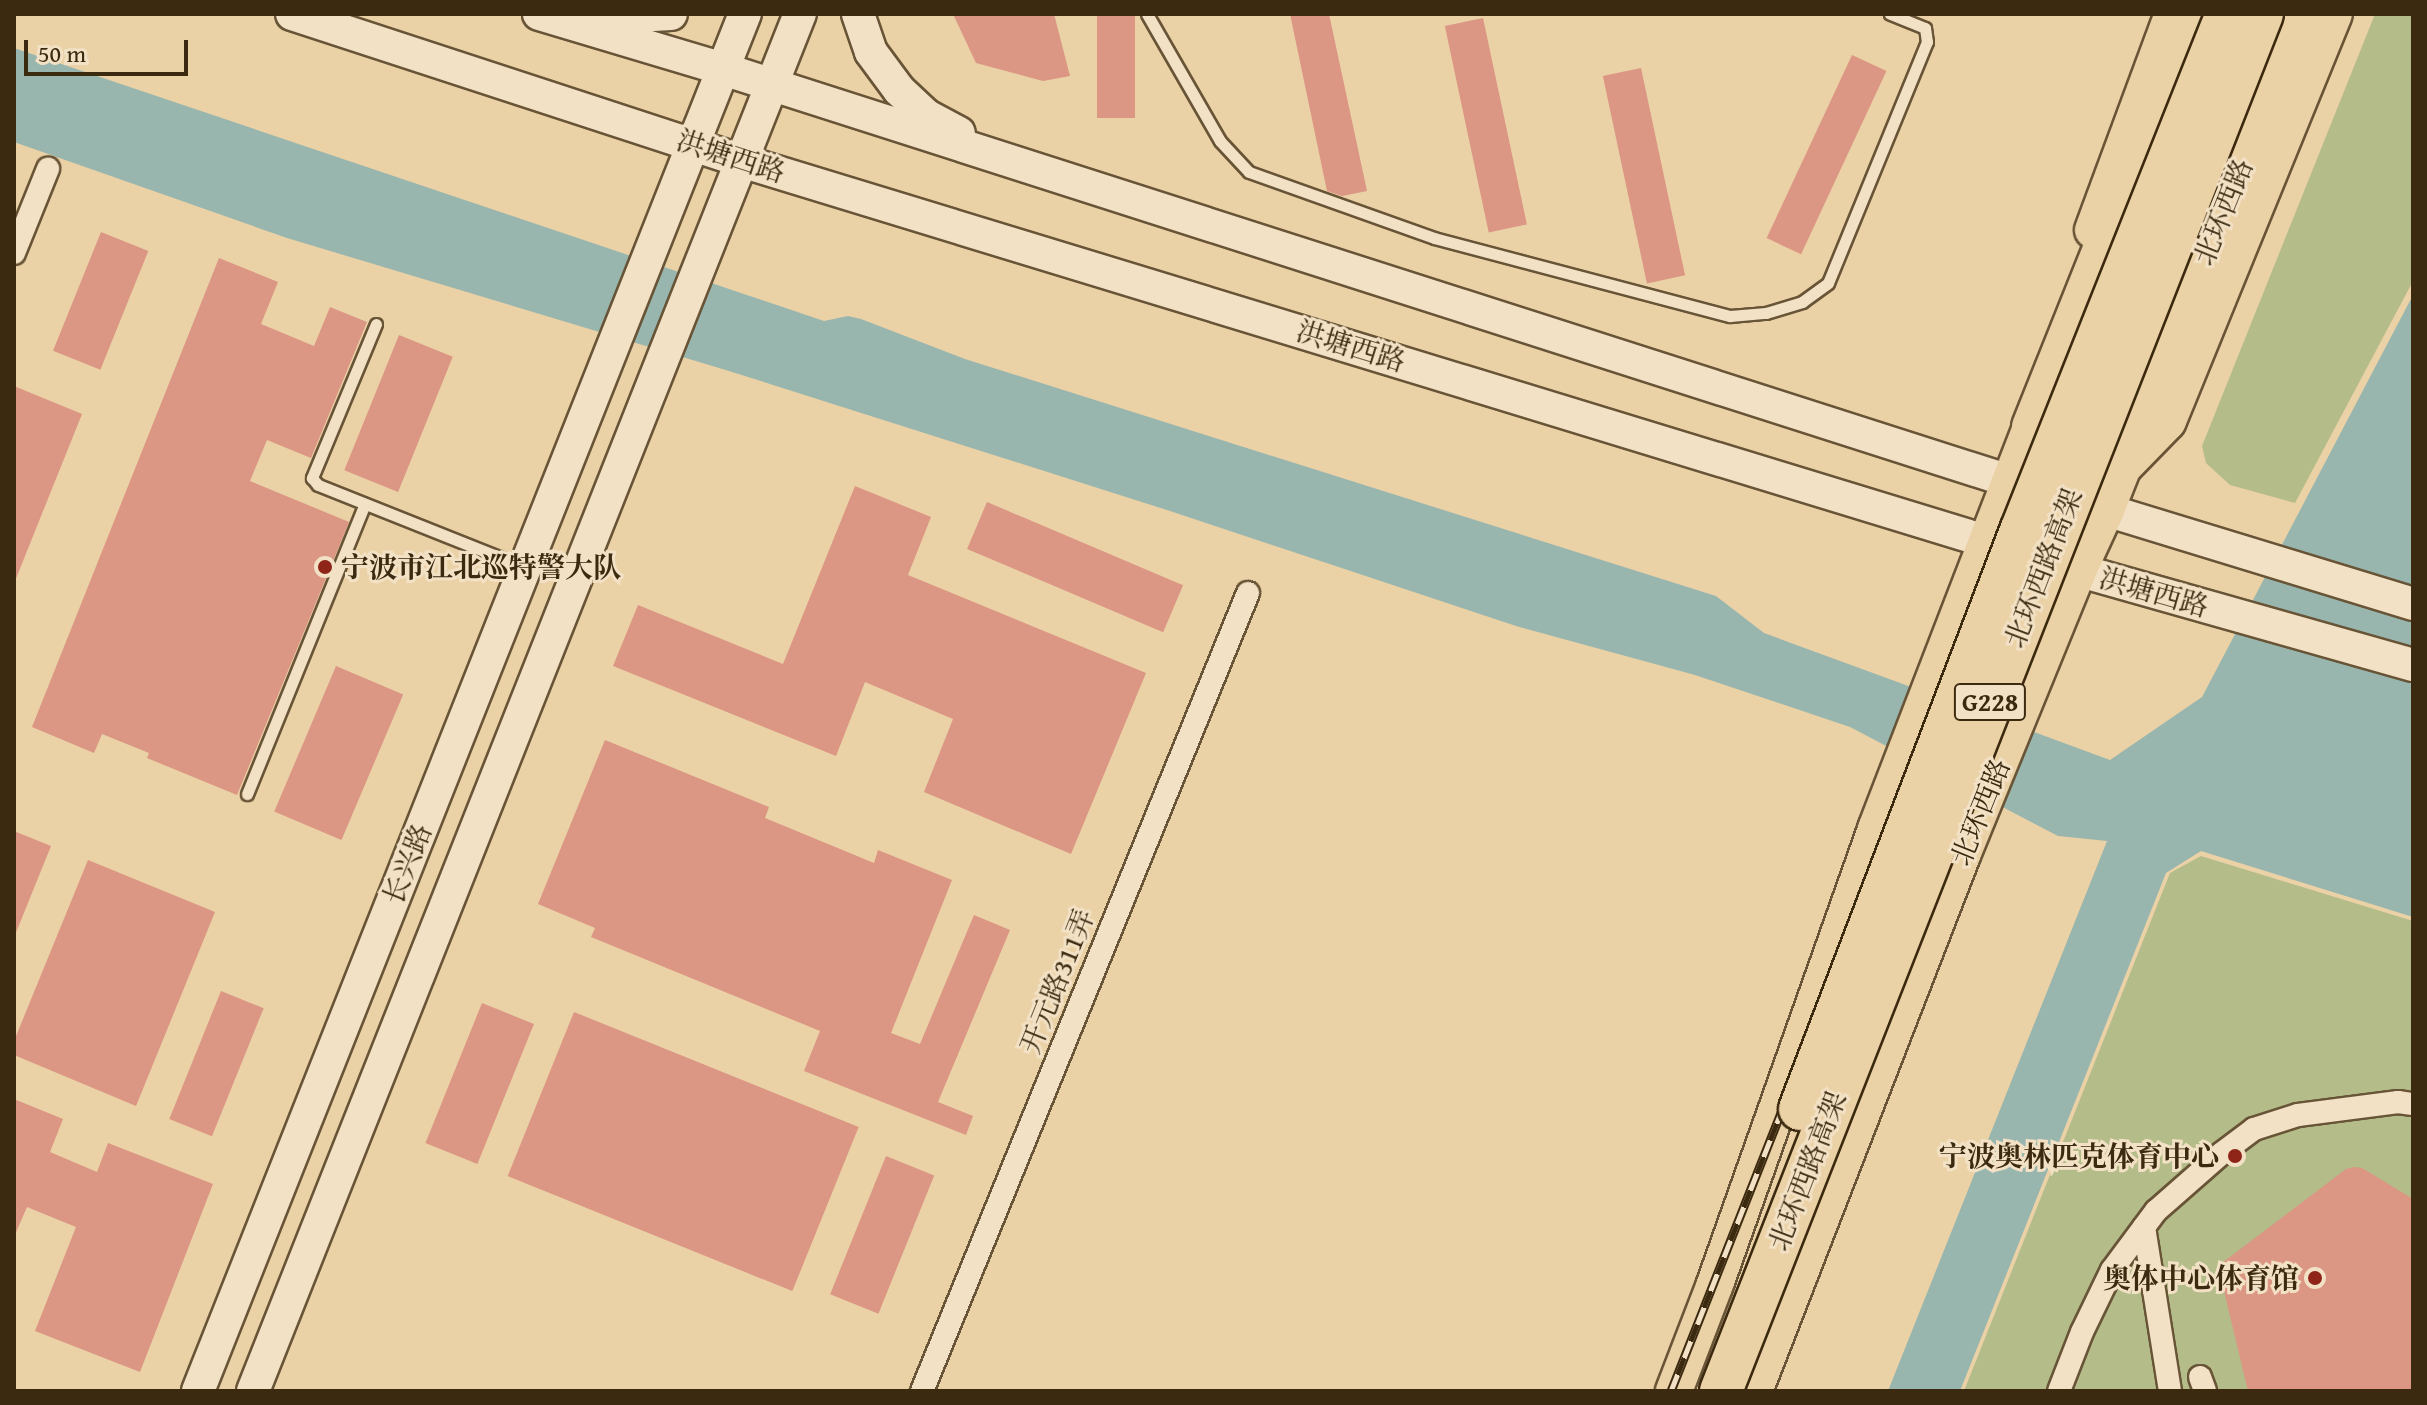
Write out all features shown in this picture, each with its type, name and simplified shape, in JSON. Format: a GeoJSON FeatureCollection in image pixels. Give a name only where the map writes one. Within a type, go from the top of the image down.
{"type":"FeatureCollection","features":[{"type":"Feature","properties":{"kind":"highway"},"geometry":{"type":"LineString","coordinates":[[2033,427],[2198,14]]}},
{"type":"Feature","properties":{"kind":"highway","name":"北环西路高架"},"geometry":{"type":"LineString","coordinates":[[1692,1391],[2021,531],[2227,14]]}},
{"type":"Feature","properties":{"kind":"highway","name":"北环西路高架"},"geometry":{"type":"LineString","coordinates":[[1721,1391],[2262,14]]}},
{"type":"Feature","properties":{"kind":"highway"},"geometry":{"type":"LineString","coordinates":[[2123,463],[2165,420],[2331,14]]}},
{"type":"Feature","properties":{"kind":"main road","name":"洪塘西路"},"geometry":{"type":"LineString","coordinates":[[292,14],[741,161],[1989,541],[2078,571],[2413,665]]}},
{"type":"Feature","properties":{"kind":"main road"},"geometry":{"type":"LineString","coordinates":[[539,14],[723,69],[770,87],[2012,482],[2413,604]]}},
{"type":"Feature","properties":{"kind":"main road"},"geometry":{"type":"LineString","coordinates":[[585,14],[617,17],[671,14]]}},
{"type":"Feature","properties":{"kind":"main road","name":"长兴路"},"geometry":{"type":"LineString","coordinates":[[198,1391],[745,14]]}},
{"type":"Feature","properties":{"kind":"main road","name":"长兴路"},"geometry":{"type":"LineString","coordinates":[[253,1391],[800,14]]}},
{"type":"Feature","properties":{"kind":"main road"},"geometry":{"type":"LineString","coordinates":[[858,14],[871,52],[899,90],[927,116],[1021,167]]}},
{"type":"Feature","properties":{"kind":"main road"},"geometry":{"type":"LineString","coordinates":[[1674,1391],[1876,829],[2033,427],[2105,191],[2173,14]]}},
{"type":"Feature","properties":{"kind":"main road","name":"北环西路"},"geometry":{"type":"LineString","coordinates":[[1754,1391],[1962,855],[2106,510],[2302,14]]}},
{"type":"Feature","properties":{"kind":"street"},"geometry":{"type":"LineString","coordinates":[[14,253],[48,169]]}},
{"type":"Feature","properties":{"kind":"street","name":"开元路311弄"},"geometry":{"type":"LineString","coordinates":[[922,1391],[1248,593]]}},
{"type":"Feature","properties":{"kind":"street"},"geometry":{"type":"LineString","coordinates":[[2059,1391],[2082,1332],[2112,1270],[2144,1227],[2187,1181],[2254,1129],[2298,1115],[2398,1102],[2413,1104]]}},
{"type":"Feature","properties":{"kind":"street"},"geometry":{"type":"LineString","coordinates":[[2144,1227],[2170,1391]]}},
{"type":"Feature","properties":{"kind":"lane"},"geometry":{"type":"LineString","coordinates":[[1147,14],[1220,141],[1249,172],[1434,238],[1730,316],[1766,313],[1802,302],[1828,283],[1927,42],[1925,28],[1890,14]]}},
{"type":"Feature","properties":{"kind":"lane"},"geometry":{"type":"LineString","coordinates":[[376,324],[312,478],[318,485],[525,567]]}},
{"type":"Feature","properties":{"kind":"lane"},"geometry":{"type":"LineString","coordinates":[[247,794],[365,504]]}},
{"type":"Feature","properties":{"kind":"green space"},"geometry":{"type":"Polygon","coordinates":[[[2375,14],[2413,14],[2413,281],[2295,503],[2230,485],[2206,463],[2202,446],[2375,14]]]}},
{"type":"Feature","properties":{"kind":"green space","name":"宁波奥林匹克体育中心"},"geometry":{"type":"Polygon","coordinates":[[[2201,856],[2413,921],[2413,1391],[1964,1391],[2170,873],[2201,856]]]}},
{"type":"Feature","properties":{"kind":"water"},"geometry":{"type":"Polygon","coordinates":[[[14,48],[824,321],[848,316],[861,319],[965,359],[1716,596],[1764,633],[2110,760],[2202,697],[2413,295],[2413,917],[2201,851],[2166,873],[1960,1391],[1888,1391],[2107,841],[2058,836],[1850,727],[1695,675],[1516,626],[1170,511],[729,371],[287,238],[14,142],[14,48]]]}},
{"type":"Feature","properties":{"kind":"building"},"geometry":{"type":"Polygon","coordinates":[[[953,14],[1054,14],[1070,76],[1043,81],[976,63],[953,14]]]}},
{"type":"Feature","properties":{"kind":"building"},"geometry":{"type":"Polygon","coordinates":[[[1097,14],[1135,14],[1135,118],[1097,118],[1097,14]]]}},
{"type":"Feature","properties":{"kind":"building"},"geometry":{"type":"Polygon","coordinates":[[[1290,14],[1329,14],[1367,191],[1342,196],[1327,191],[1290,14]]]}},
{"type":"Feature","properties":{"kind":"building"},"geometry":{"type":"Polygon","coordinates":[[[1483,18],[1527,224],[1489,232],[1445,26],[1483,18]]]}},
{"type":"Feature","properties":{"kind":"building"},"geometry":{"type":"Polygon","coordinates":[[[1852,55],[1886,71],[1801,254],[1767,238],[1852,55]]]}},
{"type":"Feature","properties":{"kind":"building"},"geometry":{"type":"Polygon","coordinates":[[[1641,68],[1685,275],[1647,283],[1603,76],[1641,68]]]}},
{"type":"Feature","properties":{"kind":"building"},"geometry":{"type":"Polygon","coordinates":[[[101,232],[148,251],[100,370],[53,351],[101,232]]]}},
{"type":"Feature","properties":{"kind":"building"},"geometry":{"type":"Polygon","coordinates":[[[219,258],[278,282],[261,324],[314,346],[330,307],[367,322],[311,458],[267,440],[250,481],[349,522],[237,795],[147,758],[149,753],[102,734],[94,753],[32,727],[219,258]]]}},
{"type":"Feature","properties":{"kind":"building"},"geometry":{"type":"Polygon","coordinates":[[[399,335],[453,357],[398,492],[344,470],[399,335]]]}},
{"type":"Feature","properties":{"kind":"building"},"geometry":{"type":"Polygon","coordinates":[[[14,386],[82,414],[15,581],[14,581],[14,386]]]}},
{"type":"Feature","properties":{"kind":"building"},"geometry":{"type":"Polygon","coordinates":[[[855,486],[931,517],[908,575],[1146,673],[1071,854],[924,792],[953,719],[865,682],[836,756],[613,666],[638,605],[783,664],[855,486]]]}},
{"type":"Feature","properties":{"kind":"building"},"geometry":{"type":"Polygon","coordinates":[[[987,502],[1183,585],[1163,632],[967,549],[987,502]]]}},
{"type":"Feature","properties":{"kind":"building"},"geometry":{"type":"Polygon","coordinates":[[[336,666],[403,695],[341,840],[274,811],[336,666]]]}},
{"type":"Feature","properties":{"kind":"building"},"geometry":{"type":"Polygon","coordinates":[[[605,740],[769,807],[765,818],[874,863],[878,850],[952,880],[891,1033],[920,1044],[974,915],[1010,930],[938,1102],[973,1116],[966,1135],[804,1071],[820,1031],[591,937],[595,928],[538,904],[605,740]]]}},
{"type":"Feature","properties":{"kind":"building"},"geometry":{"type":"Polygon","coordinates":[[[14,831],[51,846],[15,935],[14,935],[14,831]]]}},
{"type":"Feature","properties":{"kind":"building"},"geometry":{"type":"Polygon","coordinates":[[[88,860],[215,912],[136,1106],[14,1055],[14,1041],[88,860]]]}},
{"type":"Feature","properties":{"kind":"building"},"geometry":{"type":"Polygon","coordinates":[[[221,991],[264,1008],[212,1136],[169,1119],[221,991]]]}},
{"type":"Feature","properties":{"kind":"building"},"geometry":{"type":"Polygon","coordinates":[[[482,1003],[534,1024],[477,1164],[425,1143],[482,1003]]]}},
{"type":"Feature","properties":{"kind":"building"},"geometry":{"type":"Polygon","coordinates":[[[574,1012],[859,1127],[792,1291],[508,1176],[574,1012]]]}},
{"type":"Feature","properties":{"kind":"building"},"geometry":{"type":"Polygon","coordinates":[[[14,1099],[63,1119],[50,1152],[97,1172],[108,1143],[213,1184],[140,1372],[35,1331],[76,1227],[27,1207],[14,1237],[14,1099]]]}},
{"type":"Feature","properties":{"kind":"building"},"geometry":{"type":"Polygon","coordinates":[[[886,1156],[934,1175],[878,1314],[830,1294],[886,1156]]]}},
{"type":"Feature","properties":{"kind":"building","name":"奥体中心体育馆"},"geometry":{"type":"Polygon","coordinates":[[[2362,1168],[2413,1199],[2413,1391],[2248,1391],[2218,1266],[2346,1169],[2362,1168]]]}},
{"type":"Feature","properties":{"kind":"railway"},"geometry":{"type":"LineString","coordinates":[[1671,1391],[2215,14]]}},
{"type":"Feature","properties":{"kind":"railway"},"geometry":{"type":"LineString","coordinates":[[1704,1391],[2245,14]]}},
{"type":"Feature","properties":{"kind":"place","name":"宁波市江北巡特警大队"},"geometry":{"type":"Point","coordinates":[325,567]}},
{"type":"Feature","properties":{"kind":"place","name":"宁波奥林匹克体育中心"},"geometry":{"type":"Point","coordinates":[2235,1156]}},
{"type":"Feature","properties":{"kind":"place","name":"奥体中心体育馆"},"geometry":{"type":"Point","coordinates":[2315,1278]}}]}
